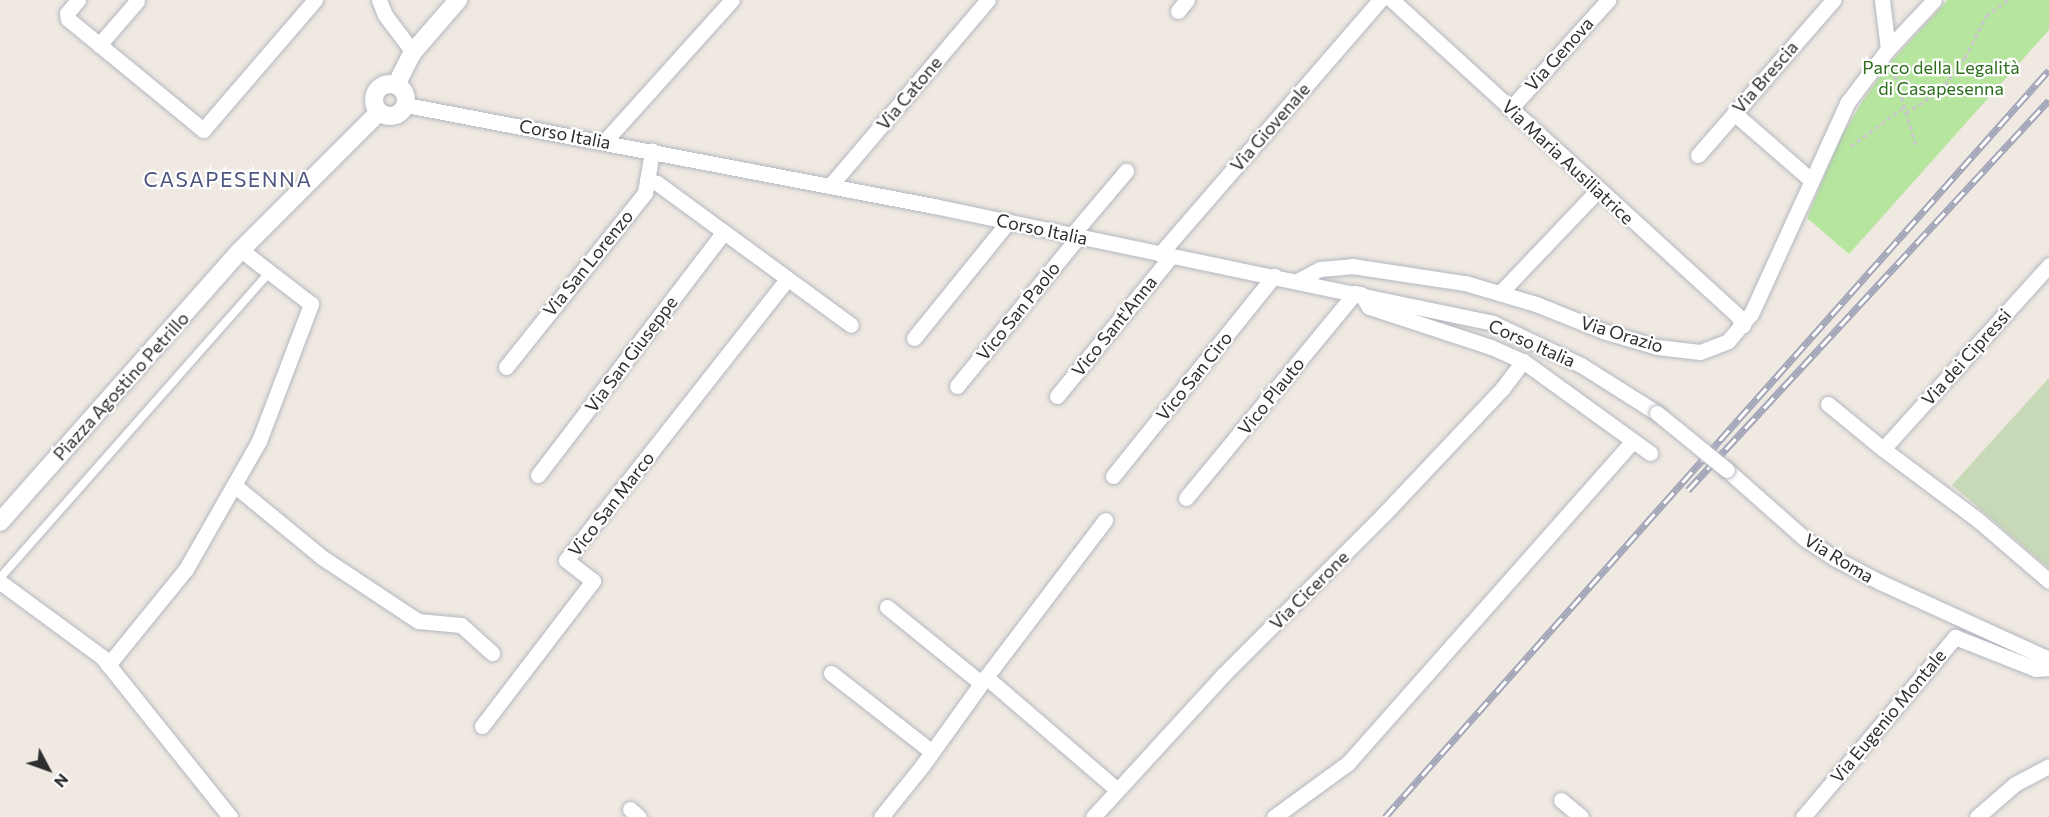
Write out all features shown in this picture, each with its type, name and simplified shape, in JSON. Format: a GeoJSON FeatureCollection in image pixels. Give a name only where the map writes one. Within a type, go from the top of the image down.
{"type":"FeatureCollection","features":[{"type":"Feature","properties":{"kind":"street"},"geometry":{"type":"LineString","coordinates":[[78,0],[67,13],[68,19],[203,130],[315,0]]}},
{"type":"Feature","properties":{"kind":"street"},"geometry":{"type":"LineString","coordinates":[[396,85],[413,52],[458,0]]}},
{"type":"Feature","properties":{"kind":"street"},"geometry":{"type":"LineString","coordinates":[[604,142],[732,0]]}},
{"type":"Feature","properties":{"kind":"street","name":"Via Catone"},"geometry":{"type":"LineString","coordinates":[[830,186],[988,0]]}},
{"type":"Feature","properties":{"kind":"street","name":"Via Giovenale"},"geometry":{"type":"LineString","coordinates":[[1165,255],[1380,0]]}},
{"type":"Feature","properties":{"kind":"street","name":"Via Maria Ausiliatrice"},"geometry":{"type":"LineString","coordinates":[[1392,0],[1737,315],[1743,325]]}},
{"type":"Feature","properties":{"kind":"street","name":"Via Genova"},"geometry":{"type":"LineString","coordinates":[[1510,109],[1608,0]]}},
{"type":"Feature","properties":{"kind":"street","name":"Via Brescia"},"geometry":{"type":"LineString","coordinates":[[1698,155],[1833,0]]}},
{"type":"Feature","properties":{"kind":"street"},"geometry":{"type":"LineString","coordinates":[[1882,0],[1887,49]]}},
{"type":"Feature","properties":{"kind":"street","name":"Via Orazio"},"geometry":{"type":"LineString","coordinates":[[1298,280],[1320,269],[1352,267],[1465,283],[1657,347],[1700,352],[1728,341],[1751,314],[1847,104],[1887,49],[1934,0]]}},
{"type":"Feature","properties":{"kind":"street"},"geometry":{"type":"LineString","coordinates":[[99,45],[137,1]]}},
{"type":"Feature","properties":{"kind":"street"},"geometry":{"type":"LineString","coordinates":[[377,1],[413,52]]}},
{"type":"Feature","properties":{"kind":"street"},"geometry":{"type":"LineString","coordinates":[[385,85],[396,85],[404,90],[406,105],[395,116],[379,112],[374,102],[376,92],[385,85]]}},
{"type":"Feature","properties":{"kind":"street","name":"Corso Italia"},"geometry":{"type":"LineString","coordinates":[[406,105],[830,186],[1298,280],[1493,323],[1581,365],[1657,412]]}},
{"type":"Feature","properties":{"kind":"street","name":"Piazza Agostino Petrillo"},"geometry":{"type":"LineString","coordinates":[[0,522],[241,250],[379,112]]}},
{"type":"Feature","properties":{"kind":"street"},"geometry":{"type":"LineString","coordinates":[[1734,113],[1812,181]]}},
{"type":"Feature","properties":{"kind":"street","name":"Via San Lorenzo"},"geometry":{"type":"LineString","coordinates":[[506,367],[645,192],[652,151]]}},
{"type":"Feature","properties":{"kind":"street","name":"Vico San Paolo"},"geometry":{"type":"LineString","coordinates":[[957,386],[1126,171]]}},
{"type":"Feature","properties":{"kind":"street"},"geometry":{"type":"LineString","coordinates":[[647,180],[657,183],[851,325]]}},
{"type":"Feature","properties":{"kind":"street"},"geometry":{"type":"LineString","coordinates":[[1500,293],[1598,190]]}},
{"type":"Feature","properties":{"kind":"street"},"geometry":{"type":"LineString","coordinates":[[915,338],[1008,222]]}},
{"type":"Feature","properties":{"kind":"street","name":"Via San Giuseppe"},"geometry":{"type":"LineString","coordinates":[[538,475],[724,232]]}},
{"type":"Feature","properties":{"kind":"street"},"geometry":{"type":"LineString","coordinates":[[108,665],[186,569],[259,441],[311,304],[241,250]]}},
{"type":"Feature","properties":{"kind":"street","name":"Vico Sant'Anna"},"geometry":{"type":"LineString","coordinates":[[1057,396],[1165,255]]}},
{"type":"Feature","properties":{"kind":"street","name":"Via dei Cipressi"},"geometry":{"type":"LineString","coordinates":[[1883,449],[2049,265]]}},
{"type":"Feature","properties":{"kind":"street","name":"Vico San Ciro"},"geometry":{"type":"LineString","coordinates":[[1113,476],[1274,276]]}},
{"type":"Feature","properties":{"kind":"street","name":"Vico San Marco"},"geometry":{"type":"LineString","coordinates":[[482,726],[593,581],[566,560],[787,279]]}},
{"type":"Feature","properties":{"kind":"street"},"geometry":{"type":"LineString","coordinates":[[1358,294],[1369,307],[1491,346],[1523,361],[1650,453]]}},
{"type":"Feature","properties":{"kind":"street","name":"Vico Plauto"},"geometry":{"type":"LineString","coordinates":[[1186,498],[1358,294]]}},
{"type":"Feature","properties":{"kind":"street","name":"Via Cicerone"},"geometry":{"type":"LineString","coordinates":[[1093,817],[1116,789],[1224,674],[1384,514],[1502,390],[1523,361]]}},
{"type":"Feature","properties":{"kind":"street"},"geometry":{"type":"LineString","coordinates":[[1828,404],[1883,449],[1978,520],[2049,581]]}},
{"type":"Feature","properties":{"kind":"street","name":"Via Roma"},"geometry":{"type":"LineString","coordinates":[[1657,412],[1805,539],[1836,559],[1880,582],[2049,659]]}},
{"type":"Feature","properties":{"kind":"street"},"geometry":{"type":"LineString","coordinates":[[1274,817],[1348,763],[1633,441]]}},
{"type":"Feature","properties":{"kind":"street"},"geometry":{"type":"LineString","coordinates":[[234,485],[323,558],[418,621],[461,625],[492,653]]}},
{"type":"Feature","properties":{"kind":"street"},"geometry":{"type":"LineString","coordinates":[[881,817],[1106,520]]}},
{"type":"Feature","properties":{"kind":"street"},"geometry":{"type":"LineString","coordinates":[[0,580],[67,630],[108,665],[230,817]]}},
{"type":"Feature","properties":{"kind":"street"},"geometry":{"type":"LineString","coordinates":[[887,607],[984,680],[1116,789]]}},
{"type":"Feature","properties":{"kind":"street","name":"Via Eugenio Montale"},"geometry":{"type":"LineString","coordinates":[[1803,817],[1955,637],[2036,669],[2049,668]]}},
{"type":"Feature","properties":{"kind":"street"},"geometry":{"type":"LineString","coordinates":[[831,673],[932,752]]}},
{"type":"Feature","properties":{"kind":"street"},"geometry":{"type":"LineString","coordinates":[[1977,817],[2015,784],[2049,766]]}},
{"type":"Feature","properties":{"kind":"street"},"geometry":{"type":"LineString","coordinates":[[1561,800],[1581,817]]}},
{"type":"Feature","properties":{"kind":"lane"},"geometry":{"type":"LineString","coordinates":[[0,580],[270,272]]}},
{"type":"Feature","properties":{"kind":"path"},"geometry":{"type":"LineString","coordinates":[[1906,113],[1940,91],[1965,58],[1986,16],[2008,0]]}},
{"type":"Feature","properties":{"kind":"path"},"geometry":{"type":"LineString","coordinates":[[1887,49],[1916,146]]}},
{"type":"Feature","properties":{"kind":"path"},"geometry":{"type":"LineString","coordinates":[[1851,146],[1904,107]]}},
{"type":"Feature","properties":{"kind":"green space","name":"Parco della Legalità di Casapesenna"},"geometry":{"type":"Polygon","coordinates":[[[1948,0],[2049,0],[2049,30],[1849,254],[1807,218],[1839,140],[1862,102],[1889,64],[1948,0]]]}},
{"type":"Feature","properties":{"kind":"green space"},"geometry":{"type":"Polygon","coordinates":[[[2049,378],[2049,568],[1952,485],[2049,378]]]}},
{"type":"Feature","properties":{"kind":"railway"},"geometry":{"type":"LineString","coordinates":[[1385,817],[2049,70]]}},
{"type":"Feature","properties":{"kind":"railway"},"geometry":{"type":"LineString","coordinates":[[1688,490],[2049,100]]}},
{"type":"Feature","properties":{"kind":"district","name":"CASAPESENNA"},"geometry":{"type":"Point","coordinates":[228,179]}}]}
